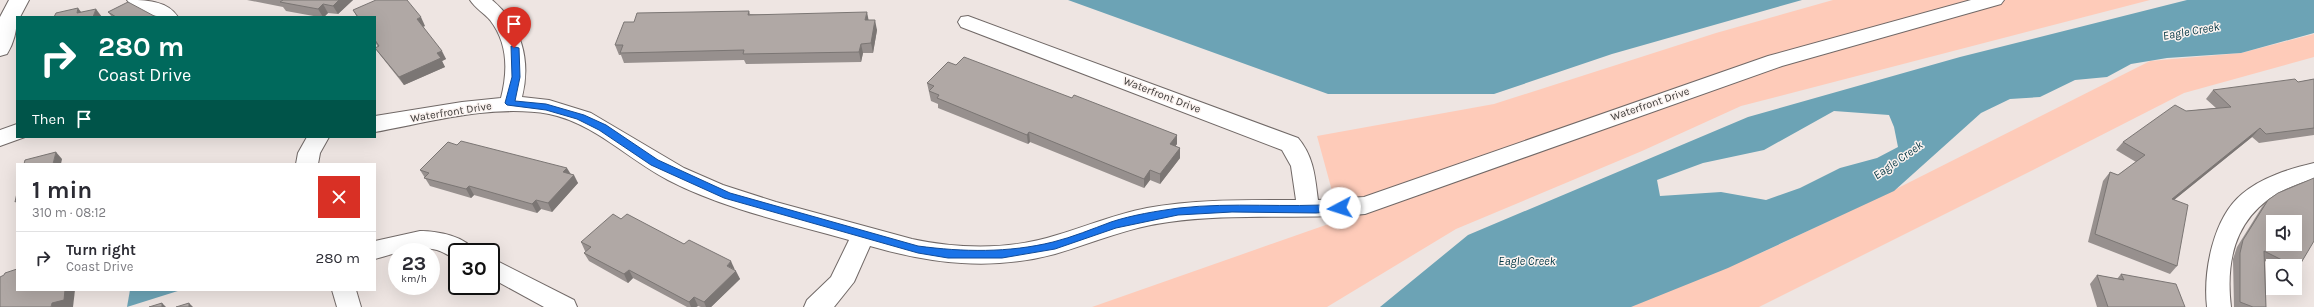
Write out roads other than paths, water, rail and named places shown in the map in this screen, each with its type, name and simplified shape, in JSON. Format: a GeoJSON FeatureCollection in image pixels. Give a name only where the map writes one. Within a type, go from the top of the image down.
{"type":"FeatureCollection","features":[{"type":"Feature","properties":{"kind":"street"},"geometry":{"type":"LineString","coordinates":[[0,49],[16,5],[33,0]]}},
{"type":"Feature","properties":{"kind":"street"},"geometry":{"type":"LineString","coordinates":[[137,0],[166,16]]}},
{"type":"Feature","properties":{"kind":"street"},"geometry":{"type":"LineString","coordinates":[[480,0],[503,23],[513,42],[516,77],[510,103]]}},
{"type":"Feature","properties":{"kind":"street","name":"Waterfront Drive"},"geometry":{"type":"LineString","coordinates":[[376,124],[510,103],[546,107],[581,117],[602,127],[655,162],[706,187],[754,204],[863,235],[938,253],[1002,255],[1055,246],[1115,225],[1178,212],[1232,208],[1308,209],[1365,204],[1775,61],[1994,0]]}},
{"type":"Feature","properties":{"kind":"street","name":"Waterfront Drive"},"geometry":{"type":"LineString","coordinates":[[968,22],[1290,144],[1298,155],[1303,170],[1308,209]]}},
{"type":"Feature","properties":{"kind":"street"},"geometry":{"type":"LineString","coordinates":[[0,138],[16,132]]}},
{"type":"Feature","properties":{"kind":"street"},"geometry":{"type":"LineString","coordinates":[[308,163],[309,153],[317,138]]}},
{"type":"Feature","properties":{"kind":"street"},"geometry":{"type":"LineString","coordinates":[[2219,307],[2218,273],[2223,244],[2243,208],[2252,198],[2275,185],[2314,171]]}},
{"type":"Feature","properties":{"kind":"street"},"geometry":{"type":"LineString","coordinates":[[816,307],[837,290],[846,276],[863,235]]}},
{"type":"Feature","properties":{"kind":"street"},"geometry":{"type":"LineString","coordinates":[[376,250],[427,238],[448,244]]}},
{"type":"Feature","properties":{"kind":"street"},"geometry":{"type":"LineString","coordinates":[[500,272],[565,307]]}},
{"type":"Feature","properties":{"kind":"street"},"geometry":{"type":"LineString","coordinates":[[344,291],[349,307]]}},
{"type":"Feature","properties":{"kind":"water"},"geometry":{"type":"Polygon","coordinates":[[[1068,0],[1802,0],[1612,54],[1494,94],[1328,94],[1068,0]]]}},
{"type":"Feature","properties":{"kind":"water","name":"Eagle Creek"},"geometry":{"type":"Polygon","coordinates":[[[2187,0],[2314,0],[2314,33],[2241,53],[2167,58],[2131,64],[2107,77],[2075,80],[2040,97],[2010,99],[1981,113],[1894,191],[1728,268],[1631,307],[1380,307],[1468,235],[1748,117],[1960,57],[2187,0]],[[1834,111],[1764,150],[1703,163],[1657,180],[1660,196],[1721,192],[1766,200],[1800,188],[1840,168],[1877,158],[1898,147],[1894,127],[1889,115],[1834,111]]]}},
{"type":"Feature","properties":{"kind":"water"},"geometry":{"type":"Polygon","coordinates":[[[130,291],[178,291],[127,307],[130,291]]]}}]}
